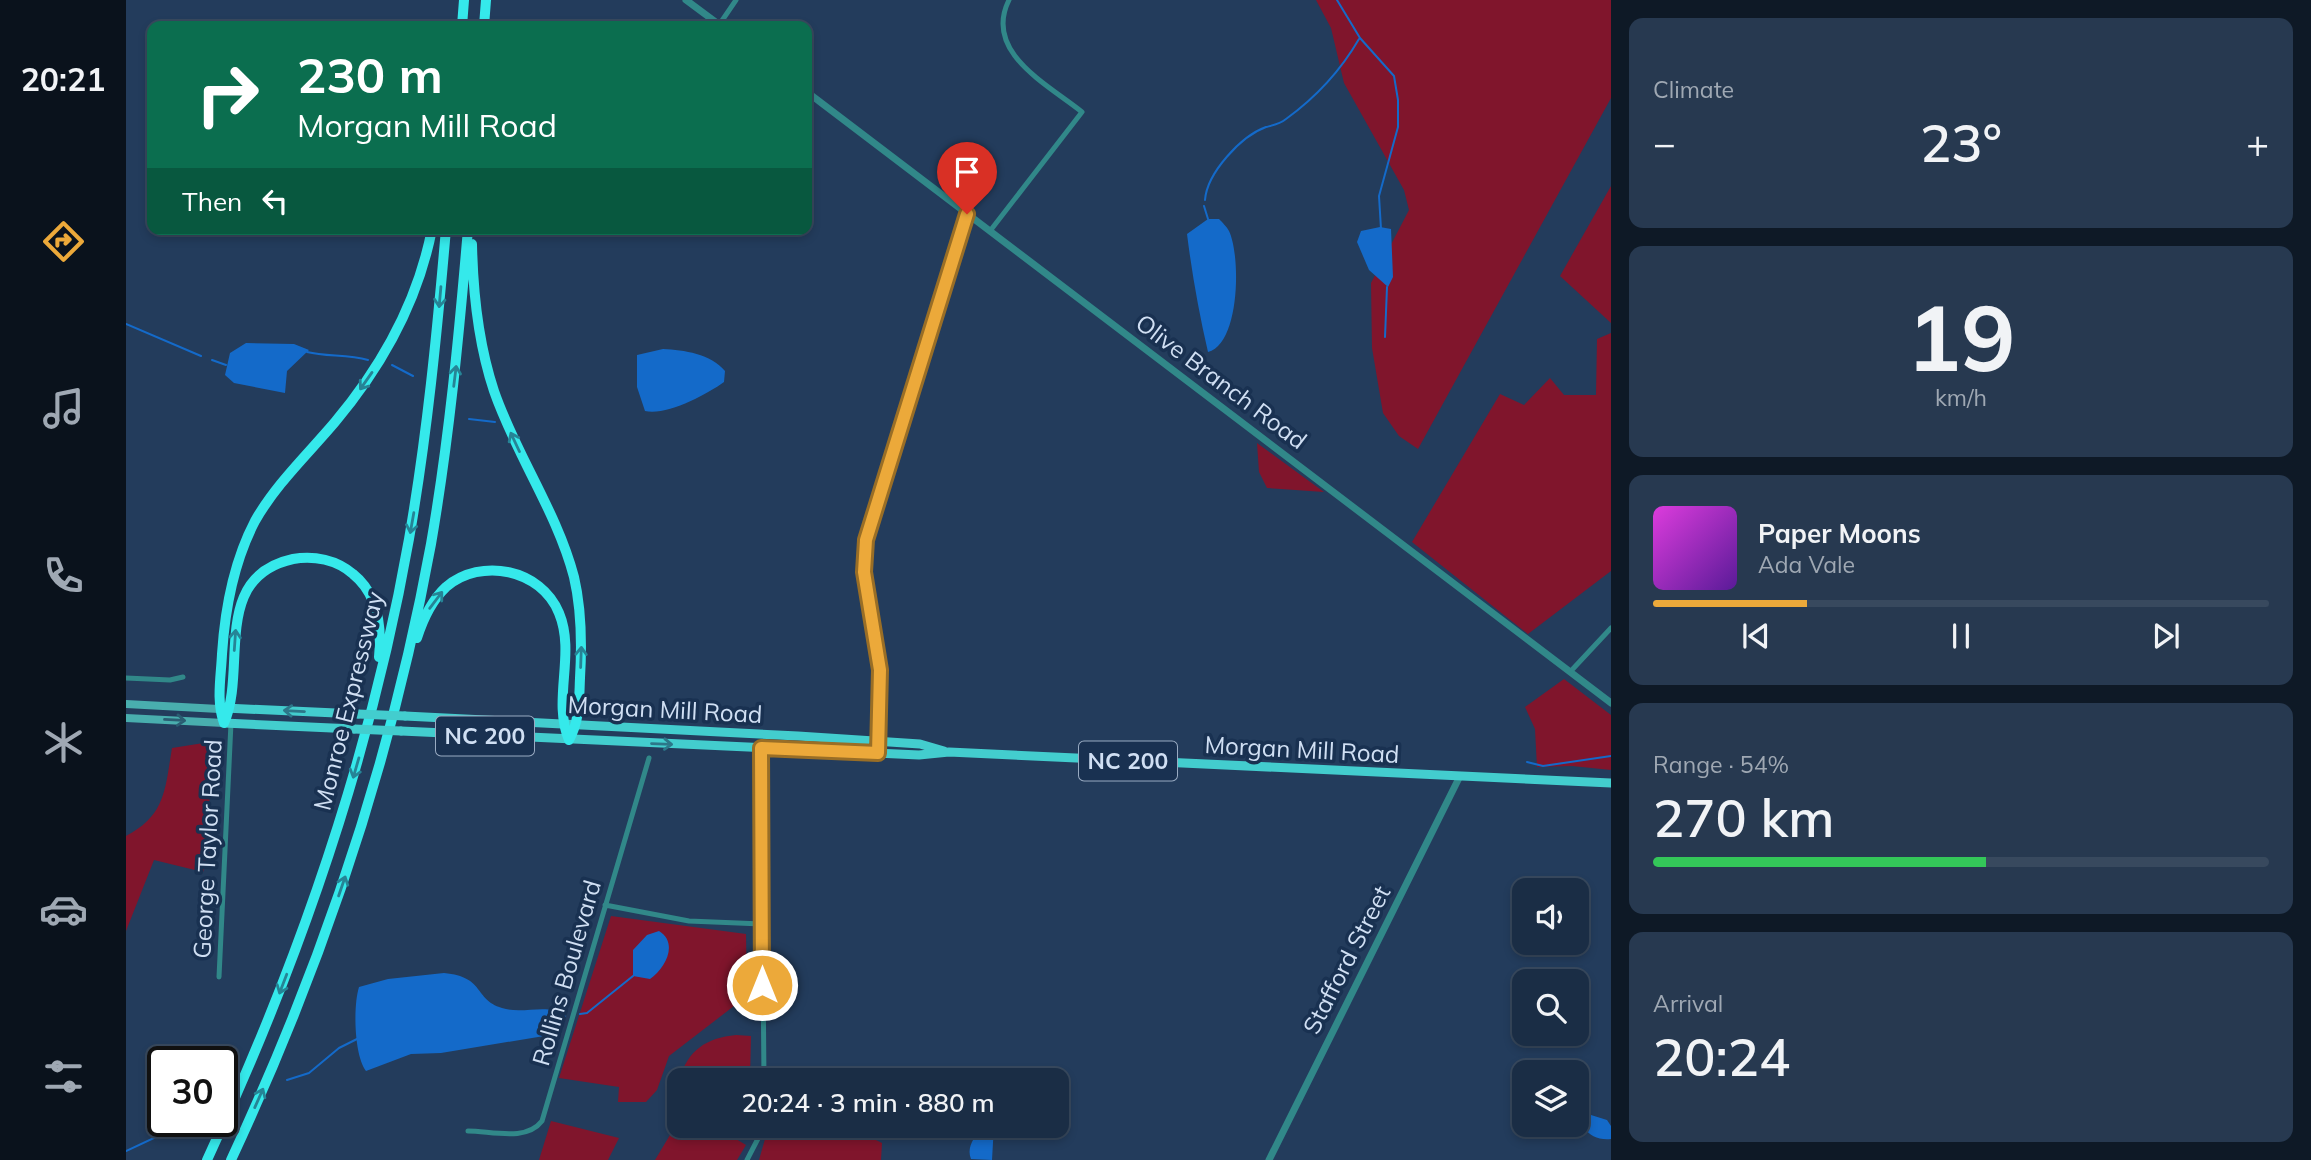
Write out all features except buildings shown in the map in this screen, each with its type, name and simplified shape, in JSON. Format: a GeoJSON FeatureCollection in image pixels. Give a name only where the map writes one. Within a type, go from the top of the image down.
{"type":"FeatureCollection","features":[{"type":"Feature","properties":{"kind":"highway"},"geometry":{"type":"LineString","coordinates":[[462,21],[464,0]]}},
{"type":"Feature","properties":{"kind":"highway"},"geometry":{"type":"LineString","coordinates":[[484,21],[486,0]]}},
{"type":"Feature","properties":{"kind":"highway"},"geometry":{"type":"LineString","coordinates":[[228,723],[219,709],[226,610],[232,579],[249,535],[273,494],[350,403],[383,355],[410,302],[430,235]]}},
{"type":"Feature","properties":{"kind":"highway","name":"Monroe Expressway"},"geometry":{"type":"LineString","coordinates":[[207,1160],[262,1038],[296,950],[342,816],[373,702],[417,495],[434,366],[445,235]]}},
{"type":"Feature","properties":{"kind":"highway","name":"Monroe Expressway"},"geometry":{"type":"LineString","coordinates":[[231,1160],[282,1046],[329,924],[363,822],[400,685],[430,545],[445,452],[469,235]]}},
{"type":"Feature","properties":{"kind":"highway"},"geometry":{"type":"LineString","coordinates":[[470,235],[474,301],[488,370],[507,423],[563,546],[577,590],[581,637],[578,725],[569,740]]}},
{"type":"Feature","properties":{"kind":"highway"},"geometry":{"type":"LineString","coordinates":[[228,723],[236,627],[241,603],[254,582],[266,571],[281,563],[303,558],[327,560],[347,569],[372,597],[380,635],[373,702]]}},
{"type":"Feature","properties":{"kind":"highway"},"geometry":{"type":"LineString","coordinates":[[400,685],[423,621],[440,593],[467,575],[492,570],[510,572],[541,588],[561,616],[566,642],[562,724],[569,740]]}},
{"type":"Feature","properties":{"kind":"main road","name":"Morgan Mill Road"},"geometry":{"type":"LineString","coordinates":[[126,704],[920,744],[949,752]]}},
{"type":"Feature","properties":{"kind":"main road","name":"Morgan Mill Road"},"geometry":{"type":"LineString","coordinates":[[126,718],[569,740],[919,755],[949,752],[1611,783]]}},
{"type":"Feature","properties":{"kind":"street"},"geometry":{"type":"LineString","coordinates":[[686,0],[713,21]]}},
{"type":"Feature","properties":{"kind":"street"},"geometry":{"type":"LineString","coordinates":[[723,21],[736,0]]}},
{"type":"Feature","properties":{"kind":"street"},"geometry":{"type":"LineString","coordinates":[[990,231],[1082,112],[1011,54],[1003,32],[1003,15],[1009,0]]}},
{"type":"Feature","properties":{"kind":"street","name":"Olive Branch Road"},"geometry":{"type":"LineString","coordinates":[[812,96],[1611,703]]}},
{"type":"Feature","properties":{"kind":"street"},"geometry":{"type":"LineString","coordinates":[[878,753],[880,670],[864,572],[866,540],[967,214]]}},
{"type":"Feature","properties":{"kind":"street"},"geometry":{"type":"LineString","coordinates":[[1570,672],[1611,628]]}},
{"type":"Feature","properties":{"kind":"street"},"geometry":{"type":"LineString","coordinates":[[126,678],[170,680],[183,677]]}},
{"type":"Feature","properties":{"kind":"street","name":"George Taylor Road"},"geometry":{"type":"LineString","coordinates":[[219,977],[228,723]]}},
{"type":"Feature","properties":{"kind":"street"},"geometry":{"type":"LineString","coordinates":[[761,748],[764,1068]]}},
{"type":"Feature","properties":{"kind":"street","name":"Rollins Boulevard"},"geometry":{"type":"LineString","coordinates":[[468,1131],[521,1133],[533,1130],[542,1122],[649,758]]}},
{"type":"Feature","properties":{"kind":"street","name":"Stafford Street"},"geometry":{"type":"LineString","coordinates":[[1269,1160],[1460,776]]}},
{"type":"Feature","properties":{"kind":"street"},"geometry":{"type":"LineString","coordinates":[[605,905],[688,921],[762,924]]}},
{"type":"Feature","properties":{"kind":"street"},"geometry":{"type":"LineString","coordinates":[[747,1160],[758,1138]]}},
{"type":"Feature","properties":{"kind":"shaded area"},"geometry":{"type":"Polygon","coordinates":[[[1316,0],[1611,0],[1611,98],[1418,449],[1399,436],[1383,413],[1372,348],[1371,283],[1409,210],[1404,190],[1344,83],[1331,28],[1316,0]]]}},
{"type":"Feature","properties":{"kind":"shaded area"},"geometry":{"type":"Polygon","coordinates":[[[1611,186],[1611,323],[1560,276],[1611,186]]]}},
{"type":"Feature","properties":{"kind":"shaded area"},"geometry":{"type":"Polygon","coordinates":[[[1611,333],[1611,571],[1528,634],[1412,542],[1500,394],[1524,405],[1550,378],[1564,395],[1596,395],[1597,339],[1611,333]]]}},
{"type":"Feature","properties":{"kind":"shaded area"},"geometry":{"type":"Polygon","coordinates":[[[1257,443],[1324,492],[1267,488],[1259,472],[1257,443]]]}},
{"type":"Feature","properties":{"kind":"shaded area"},"geometry":{"type":"Polygon","coordinates":[[[1564,679],[1611,715],[1611,770],[1572,766],[1537,767],[1535,729],[1525,707],[1564,679]]]}},
{"type":"Feature","properties":{"kind":"shaded area"},"geometry":{"type":"Polygon","coordinates":[[[210,742],[214,783],[201,832],[212,845],[203,872],[154,860],[126,931],[126,836],[139,828],[156,810],[165,788],[172,748],[210,742]]]}},
{"type":"Feature","properties":{"kind":"shaded area"},"geometry":{"type":"Polygon","coordinates":[[[611,916],[746,934],[747,996],[669,1056],[657,1090],[646,1102],[618,1102],[619,1087],[559,1078],[611,916]]]}},
{"type":"Feature","properties":{"kind":"shaded area"},"geometry":{"type":"Polygon","coordinates":[[[751,1036],[750,1068],[684,1068],[700,1047],[725,1037],[751,1036]]]}},
{"type":"Feature","properties":{"kind":"shaded area"},"geometry":{"type":"Polygon","coordinates":[[[551,1121],[619,1138],[608,1160],[539,1160],[551,1121]]]}},
{"type":"Feature","properties":{"kind":"shaded area"},"geometry":{"type":"Polygon","coordinates":[[[668,1138],[734,1138],[746,1145],[737,1160],[655,1160],[668,1138]]]}},
{"type":"Feature","properties":{"kind":"shaded area"},"geometry":{"type":"Polygon","coordinates":[[[765,1138],[872,1138],[882,1143],[881,1160],[759,1160],[765,1138]]]}},
{"type":"Feature","properties":{"kind":"water"},"geometry":{"type":"Polygon","coordinates":[[[1208,219],[1219,219],[1229,231],[1233,243],[1236,278],[1232,317],[1226,333],[1219,346],[1208,352],[1187,234],[1208,219]]]}},
{"type":"Feature","properties":{"kind":"water"},"geometry":{"type":"Polygon","coordinates":[[[1380,227],[1391,229],[1393,277],[1388,287],[1369,270],[1357,242],[1361,231],[1380,227]]]}},
{"type":"Feature","properties":{"kind":"water"},"geometry":{"type":"Polygon","coordinates":[[[246,343],[294,344],[309,350],[287,371],[285,393],[234,383],[225,375],[230,353],[246,343]]]}},
{"type":"Feature","properties":{"kind":"water"},"geometry":{"type":"Polygon","coordinates":[[[663,349],[705,357],[725,371],[724,382],[697,398],[674,407],[654,412],[645,411],[637,387],[637,355],[663,349]]]}},
{"type":"Feature","properties":{"kind":"water"},"geometry":{"type":"Polygon","coordinates":[[[659,931],[668,942],[665,963],[650,979],[633,976],[633,950],[647,935],[659,931]]]}},
{"type":"Feature","properties":{"kind":"water"},"geometry":{"type":"Polygon","coordinates":[[[444,973],[467,979],[493,1004],[502,1008],[544,1009],[566,1016],[559,1028],[544,1036],[441,1053],[411,1054],[366,1071],[359,1054],[356,1030],[359,987],[388,979],[444,973]]]}},
{"type":"Feature","properties":{"kind":"water"},"geometry":{"type":"Polygon","coordinates":[[[1591,1115],[1607,1120],[1611,1126],[1611,1139],[1595,1137],[1589,1133],[1591,1115]]]}},
{"type":"Feature","properties":{"kind":"water"},"geometry":{"type":"Polygon","coordinates":[[[974,1138],[993,1138],[992,1160],[971,1159],[974,1138]]]}},
{"type":"Feature","properties":{"kind":"waterway"},"geometry":{"type":"LineString","coordinates":[[1337,0],[1360,38],[1394,76],[1398,100],[1398,127],[1379,196],[1381,229]]}},
{"type":"Feature","properties":{"kind":"waterway"},"geometry":{"type":"LineString","coordinates":[[1205,200],[1212,178],[1236,147],[1256,132],[1284,121],[1307,102],[1327,83],[1359,39]]}},
{"type":"Feature","properties":{"kind":"waterway"},"geometry":{"type":"LineString","coordinates":[[1204,206],[1208,219]]}},
{"type":"Feature","properties":{"kind":"waterway"},"geometry":{"type":"LineString","coordinates":[[1385,337],[1387,287]]}},
{"type":"Feature","properties":{"kind":"waterway"},"geometry":{"type":"LineString","coordinates":[[126,324],[201,356]]}},
{"type":"Feature","properties":{"kind":"waterway"},"geometry":{"type":"LineString","coordinates":[[307,352],[368,360]]}},
{"type":"Feature","properties":{"kind":"waterway"},"geometry":{"type":"LineString","coordinates":[[212,360],[226,365]]}},
{"type":"Feature","properties":{"kind":"waterway"},"geometry":{"type":"LineString","coordinates":[[392,365],[413,376]]}},
{"type":"Feature","properties":{"kind":"waterway"},"geometry":{"type":"LineString","coordinates":[[469,419],[495,422]]}},
{"type":"Feature","properties":{"kind":"waterway"},"geometry":{"type":"LineString","coordinates":[[1527,762],[1543,766],[1611,756]]}},
{"type":"Feature","properties":{"kind":"waterway"},"geometry":{"type":"LineString","coordinates":[[580,1014],[587,1013],[633,976]]}},
{"type":"Feature","properties":{"kind":"waterway"},"geometry":{"type":"LineString","coordinates":[[287,1080],[309,1073],[339,1048],[357,1039]]}},
{"type":"Feature","properties":{"kind":"waterway"},"geometry":{"type":"LineString","coordinates":[[126,1151],[156,1137]]}},
{"type":"Feature","properties":{"kind":"route"},"geometry":{"type":"LineString","coordinates":[[762,985],[761,748],[878,753],[880,670],[864,572],[866,540],[967,214]]}}]}
